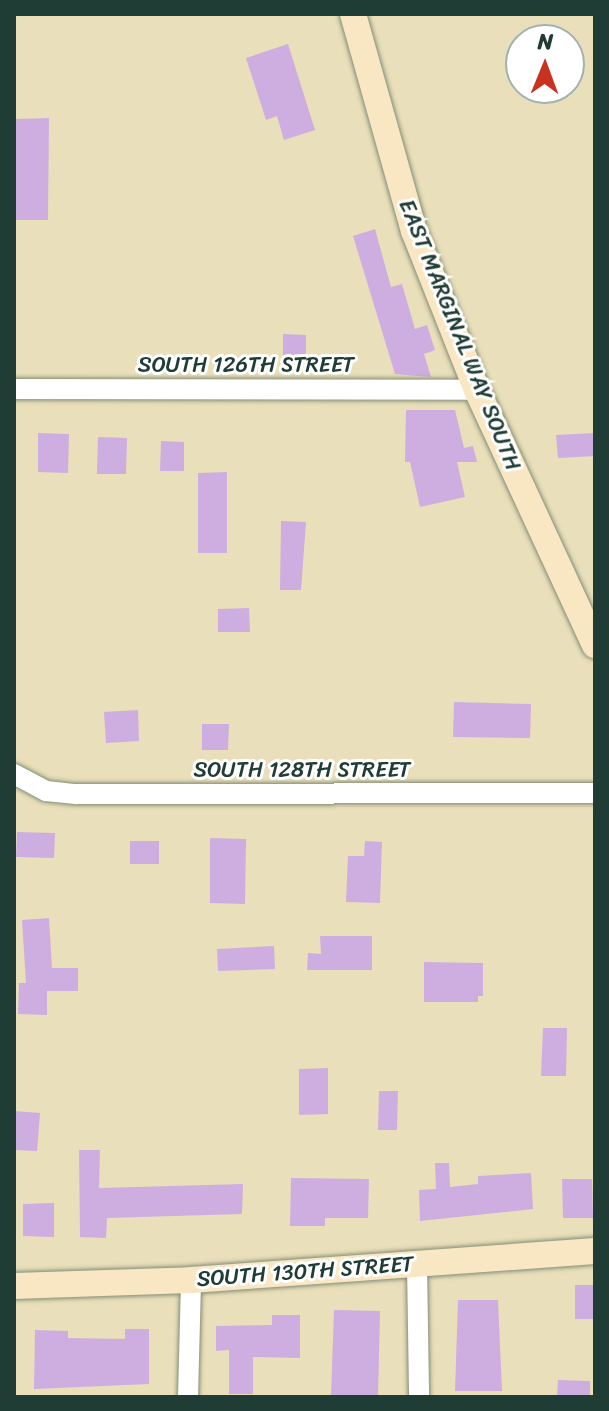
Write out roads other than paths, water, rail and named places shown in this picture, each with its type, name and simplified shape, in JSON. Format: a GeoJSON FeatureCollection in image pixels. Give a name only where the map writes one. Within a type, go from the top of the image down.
{"type":"FeatureCollection","features":[{"type":"Feature","properties":{"kind":"street","name":"EAST MARGINAL WAY SOUTH"},"geometry":{"type":"LineString","coordinates":[[353,14],[414,231],[477,390],[595,645]]}},
{"type":"Feature","properties":{"kind":"street","name":"SOUTH 126TH STREET"},"geometry":{"type":"LineString","coordinates":[[14,389],[477,390]]}},
{"type":"Feature","properties":{"kind":"street","name":"SOUTH 128TH STREET"},"geometry":{"type":"LineString","coordinates":[[14,774],[46,791],[76,794],[595,793]]}},
{"type":"Feature","properties":{"kind":"street","name":"SOUTH 130TH STREET"},"geometry":{"type":"LineString","coordinates":[[14,1286],[191,1280],[595,1251]]}},
{"type":"Feature","properties":{"kind":"street"},"geometry":{"type":"LineString","coordinates":[[417,1264],[419,1397]]}},
{"type":"Feature","properties":{"kind":"street"},"geometry":{"type":"LineString","coordinates":[[188,1397],[191,1280]]}}]}
